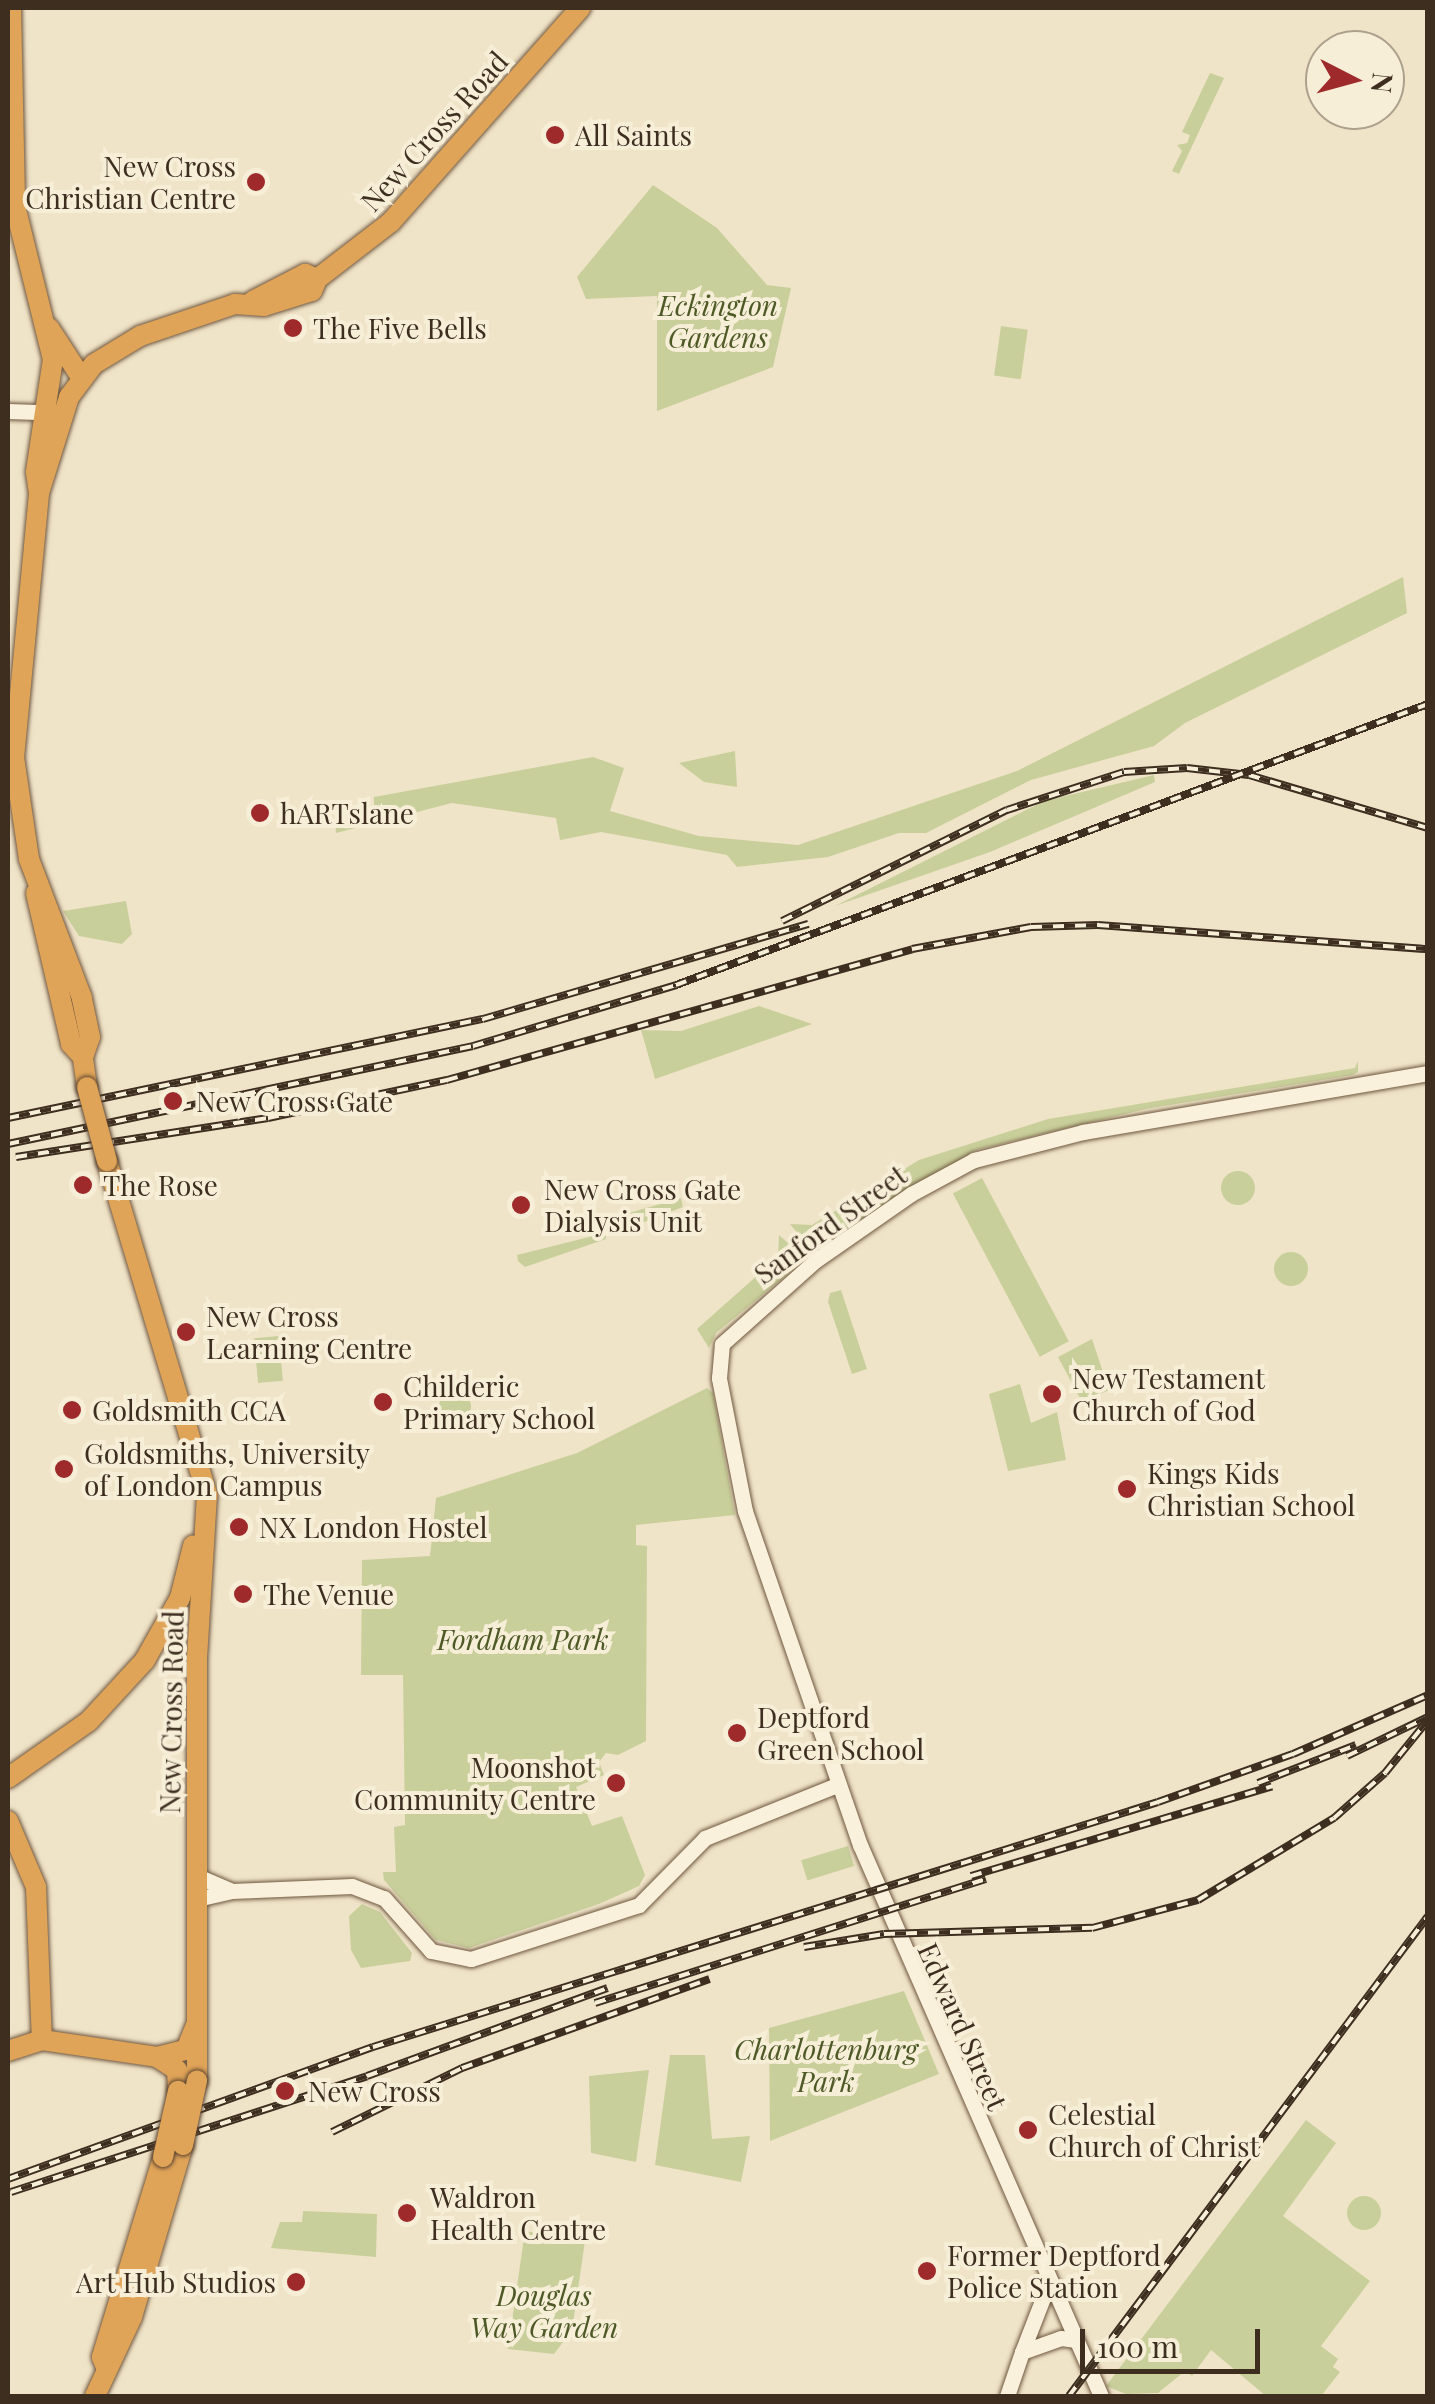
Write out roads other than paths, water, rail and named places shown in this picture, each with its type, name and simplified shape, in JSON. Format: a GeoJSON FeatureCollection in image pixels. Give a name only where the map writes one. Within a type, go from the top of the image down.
{"type":"FeatureCollection","features":[{"type":"Feature","properties":{"kind":"highway"},"geometry":{"type":"LineString","coordinates":[[11,8],[16,206],[48,327],[54,370],[44,412],[39,493]]}},
{"type":"Feature","properties":{"kind":"highway","name":"New Cross Road"},"geometry":{"type":"LineString","coordinates":[[95,2396],[106,2368],[102,2357],[172,2155],[197,2023],[198,1658],[208,1509],[86,1086],[83,1057],[72,1044],[43,941],[14,758],[39,493],[82,377],[140,336],[253,301],[264,306],[312,291],[317,278],[391,222],[580,8]]}},
{"type":"Feature","properties":{"kind":"highway"},"geometry":{"type":"LineString","coordinates":[[48,327],[82,377]]}},
{"type":"Feature","properties":{"kind":"highway"},"geometry":{"type":"LineString","coordinates":[[8,1778],[90,1721],[156,1644],[188,1573],[200,1483]]}},
{"type":"Feature","properties":{"kind":"highway"},"geometry":{"type":"LineString","coordinates":[[156,1644],[180,1636],[191,1642],[198,1658]]}},
{"type":"Feature","properties":{"kind":"highway"},"geometry":{"type":"LineString","coordinates":[[8,1821],[36,1887],[42,2040]]}},
{"type":"Feature","properties":{"kind":"highway"},"geometry":{"type":"LineString","coordinates":[[8,2051],[42,2040],[156,2057],[186,2050],[197,2023]]}},
{"type":"Feature","properties":{"kind":"highway"},"geometry":{"type":"LineString","coordinates":[[156,2057],[177,2070],[188,2086]]}},
{"type":"Feature","properties":{"kind":"main road"},"geometry":{"type":"LineString","coordinates":[[8,412],[44,412]]}},
{"type":"Feature","properties":{"kind":"main road","name":"Sanford Street"},"geometry":{"type":"LineString","coordinates":[[839,1784],[745,1511],[718,1378],[722,1344],[732,1330],[911,1194],[987,1156],[1291,1092],[1428,1073]]}},
{"type":"Feature","properties":{"kind":"main road"},"geometry":{"type":"LineString","coordinates":[[197,1900],[232,1892],[362,1889],[384,1898],[431,1950],[471,1960],[639,1906],[705,1838],[839,1784]]}},
{"type":"Feature","properties":{"kind":"main road","name":"Edward Street"},"geometry":{"type":"LineString","coordinates":[[839,1784],[912,1977],[1048,2285],[1102,2396]]}},
{"type":"Feature","properties":{"kind":"main road"},"geometry":{"type":"LineString","coordinates":[[197,1876],[232,1892]]}},
{"type":"Feature","properties":{"kind":"main road"},"geometry":{"type":"LineString","coordinates":[[1007,2396],[1048,2285]]}},
{"type":"Feature","properties":{"kind":"main road"},"geometry":{"type":"LineString","coordinates":[[1022,2352],[1061,2338],[1076,2340]]}},
{"type":"Feature","properties":{"kind":"railway"},"geometry":{"type":"LineString","coordinates":[[8,1144],[473,1046],[676,985],[1428,704]]}},
{"type":"Feature","properties":{"kind":"railway"},"geometry":{"type":"LineString","coordinates":[[782,921],[1007,810],[1124,772],[1187,768],[1249,775],[1428,828]]}},
{"type":"Feature","properties":{"kind":"railway"},"geometry":{"type":"LineString","coordinates":[[8,1118],[483,1019],[808,924]]}},
{"type":"Feature","properties":{"kind":"railway"},"geometry":{"type":"LineString","coordinates":[[16,1157],[268,1118],[447,1080],[912,949],[1031,927],[1098,925],[1428,949]]}},
{"type":"Feature","properties":{"kind":"railway"},"geometry":{"type":"LineString","coordinates":[[8,2179],[373,2047],[1158,1802],[1293,1754],[1428,1695]]}},
{"type":"Feature","properties":{"kind":"railway"},"geometry":{"type":"LineString","coordinates":[[1347,1756],[1428,1717]]}},
{"type":"Feature","properties":{"kind":"railway"},"geometry":{"type":"LineString","coordinates":[[804,1947],[884,1934],[1092,1928],[1198,1900],[1334,1818],[1385,1773],[1428,1720]]}},
{"type":"Feature","properties":{"kind":"railway"},"geometry":{"type":"LineString","coordinates":[[1258,1783],[1356,1745]]}},
{"type":"Feature","properties":{"kind":"railway"},"geometry":{"type":"LineString","coordinates":[[971,1876],[1272,1786]]}},
{"type":"Feature","properties":{"kind":"railway"},"geometry":{"type":"LineString","coordinates":[[595,2003],[986,1879]]}},
{"type":"Feature","properties":{"kind":"railway"},"geometry":{"type":"LineString","coordinates":[[1069,2396],[1428,1916]]}},
{"type":"Feature","properties":{"kind":"railway"},"geometry":{"type":"LineString","coordinates":[[332,2132],[462,2068],[709,1979]]}},
{"type":"Feature","properties":{"kind":"railway"},"geometry":{"type":"LineString","coordinates":[[11,2192],[367,2076],[607,1988]]}},
{"type":"Feature","properties":{"kind":"place","name":"All Saints"},"geometry":{"type":"Point","coordinates":[555,135]}},
{"type":"Feature","properties":{"kind":"place","name":"New Cross Christian Centre"},"geometry":{"type":"Point","coordinates":[256,182]}},
{"type":"Feature","properties":{"kind":"place","name":"The Five Bells"},"geometry":{"type":"Point","coordinates":[293,328]}},
{"type":"Feature","properties":{"kind":"place","name":"hARTslane"},"geometry":{"type":"Point","coordinates":[260,813]}},
{"type":"Feature","properties":{"kind":"place","name":"New Cross Gate"},"geometry":{"type":"Point","coordinates":[173,1101]}},
{"type":"Feature","properties":{"kind":"place","name":"The Rose"},"geometry":{"type":"Point","coordinates":[83,1185]}},
{"type":"Feature","properties":{"kind":"place","name":"New Cross Gate Dialysis Unit"},"geometry":{"type":"Point","coordinates":[521,1205]}},
{"type":"Feature","properties":{"kind":"place","name":"New Cross Learning Centre"},"geometry":{"type":"Point","coordinates":[186,1332]}},
{"type":"Feature","properties":{"kind":"place","name":"New Testament Church of God"},"geometry":{"type":"Point","coordinates":[1052,1394]}},
{"type":"Feature","properties":{"kind":"place","name":"Childeric Primary School"},"geometry":{"type":"Point","coordinates":[383,1402]}},
{"type":"Feature","properties":{"kind":"place","name":"Goldsmith CCA"},"geometry":{"type":"Point","coordinates":[72,1410]}},
{"type":"Feature","properties":{"kind":"place","name":"Goldsmiths, University of London Campus"},"geometry":{"type":"Point","coordinates":[64,1469]}},
{"type":"Feature","properties":{"kind":"place","name":"Kings Kids Christian School"},"geometry":{"type":"Point","coordinates":[1127,1489]}},
{"type":"Feature","properties":{"kind":"place","name":"NX London Hostel"},"geometry":{"type":"Point","coordinates":[239,1527]}},
{"type":"Feature","properties":{"kind":"place","name":"The Venue"},"geometry":{"type":"Point","coordinates":[243,1594]}},
{"type":"Feature","properties":{"kind":"place","name":"Deptford Green School"},"geometry":{"type":"Point","coordinates":[737,1733]}},
{"type":"Feature","properties":{"kind":"place","name":"Moonshot Community Centre"},"geometry":{"type":"Point","coordinates":[616,1783]}},
{"type":"Feature","properties":{"kind":"place","name":"New Cross"},"geometry":{"type":"Point","coordinates":[285,2091]}},
{"type":"Feature","properties":{"kind":"place","name":"Celestial Church of Christ"},"geometry":{"type":"Point","coordinates":[1028,2130]}},
{"type":"Feature","properties":{"kind":"place","name":"Waldron Health Centre"},"geometry":{"type":"Point","coordinates":[407,2213]}},
{"type":"Feature","properties":{"kind":"place","name":"Former Deptford Police Station"},"geometry":{"type":"Point","coordinates":[927,2271]}},
{"type":"Feature","properties":{"kind":"place","name":"Art Hub Studios"},"geometry":{"type":"Point","coordinates":[296,2282]}},
{"type":"Feature","properties":{"kind":"park label","name":"Eckington Gardens"},"geometry":{"type":"Point","coordinates":[718,321]}},
{"type":"Feature","properties":{"kind":"park label","name":"Fordham Park"},"geometry":{"type":"Point","coordinates":[523,1639]}},
{"type":"Feature","properties":{"kind":"park label","name":"Charlottenburg Park"},"geometry":{"type":"Point","coordinates":[826,2065]}},
{"type":"Feature","properties":{"kind":"park label","name":"Douglas Way Garden"},"geometry":{"type":"Point","coordinates":[544,2311]}}]}
